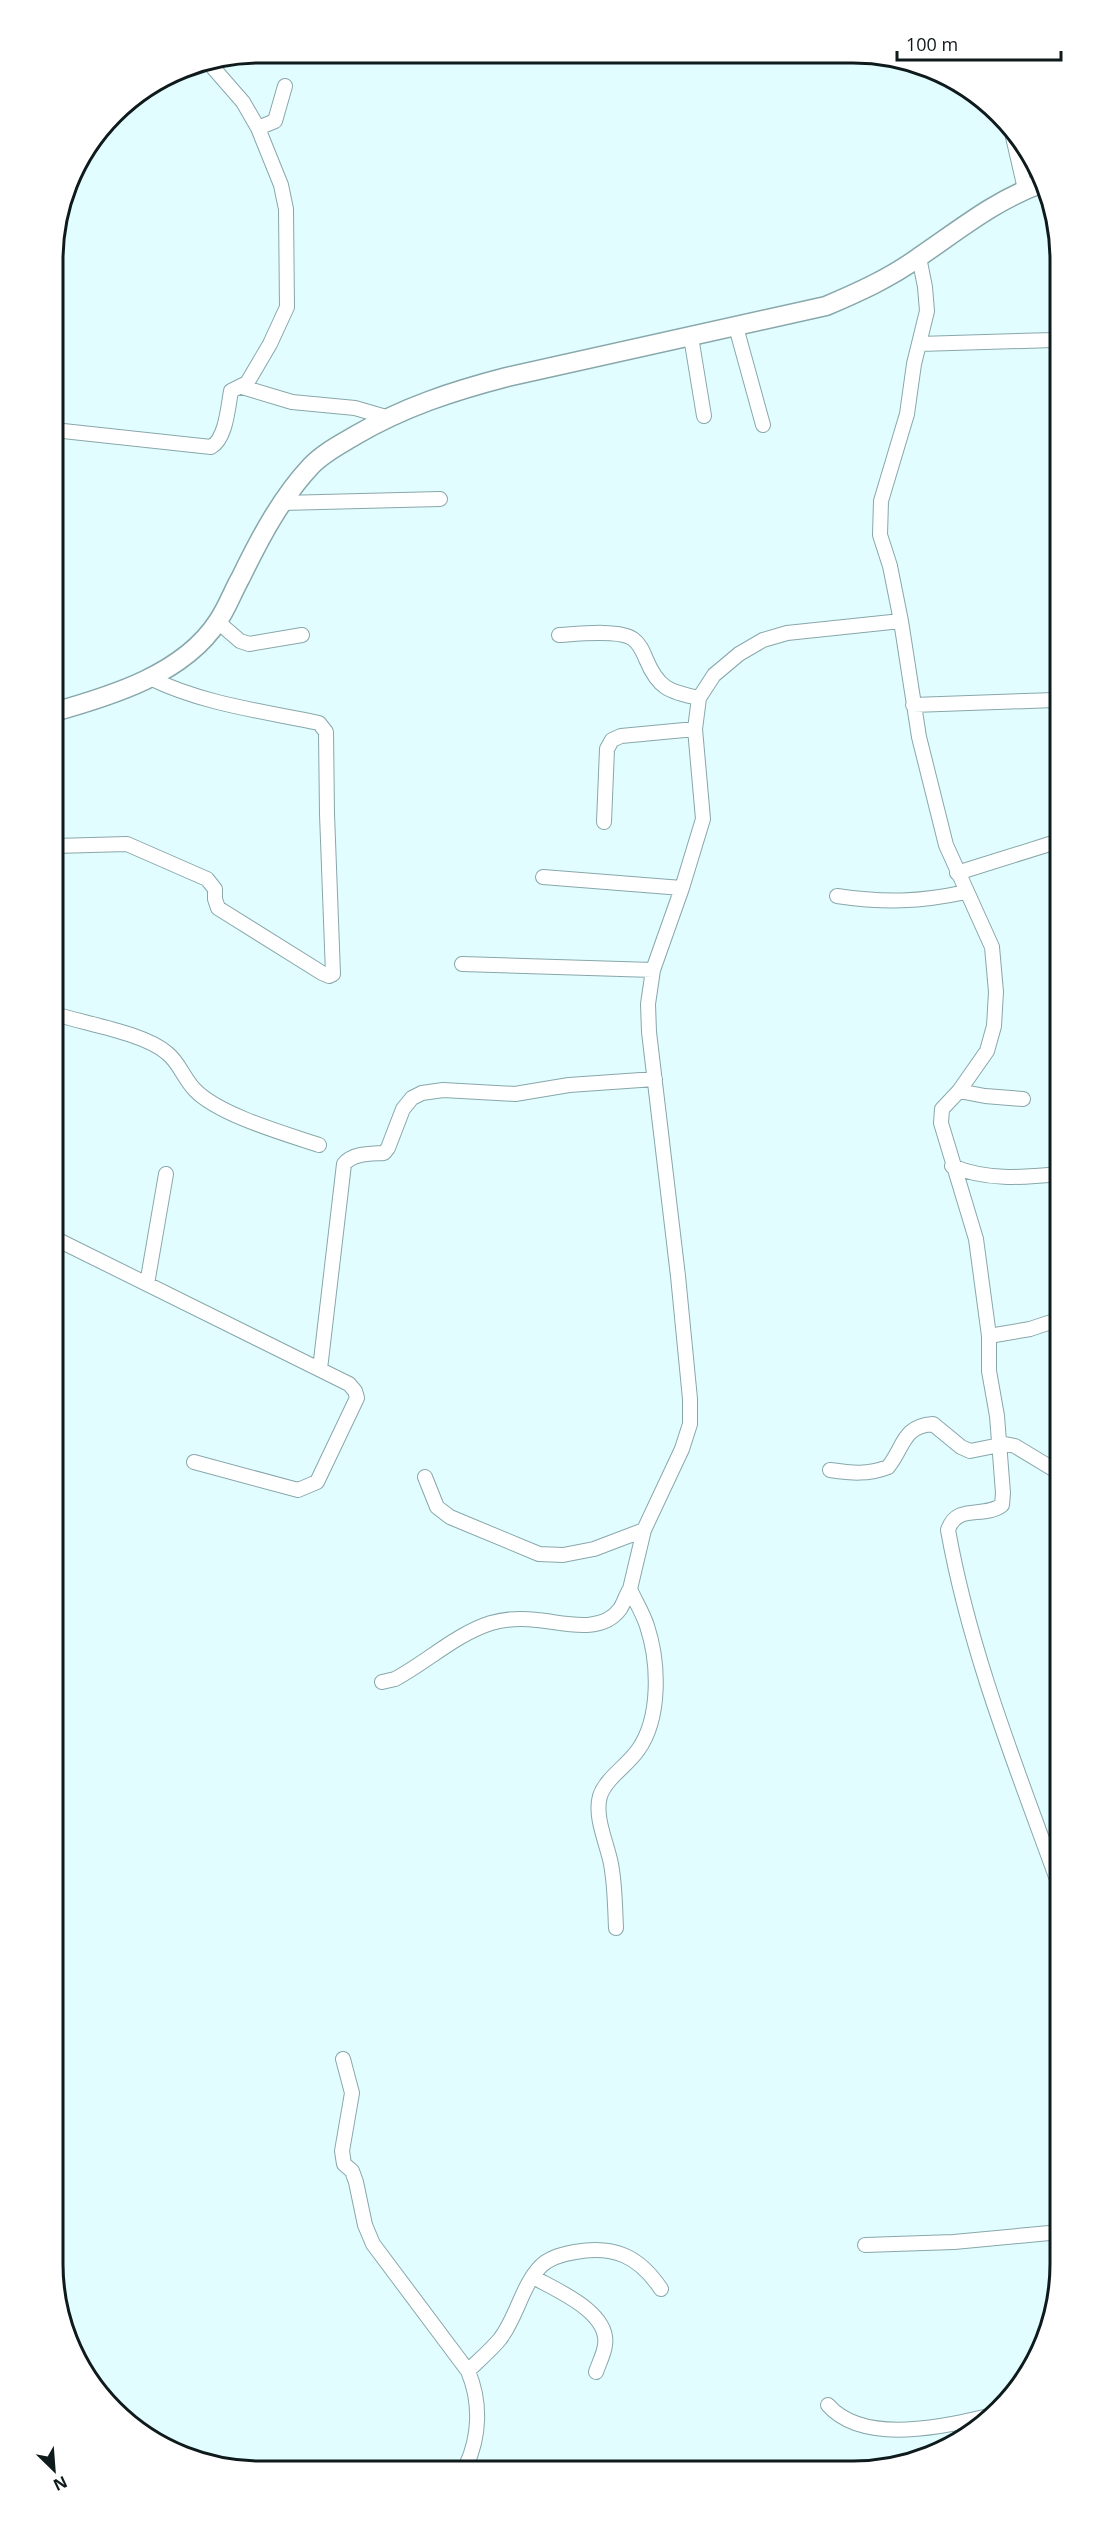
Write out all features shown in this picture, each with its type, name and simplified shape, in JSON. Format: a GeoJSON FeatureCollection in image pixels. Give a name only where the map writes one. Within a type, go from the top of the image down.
{"type":"FeatureCollection","features":[{"type":"Feature","properties":{"kind":"street"},"geometry":{"type":"LineString","coordinates":[[63,431],[211,447],[218,442],[221,435],[231,391],[247,383],[270,344],[287,307],[286,209],[281,185],[258,128],[243,102],[214,69]]}},
{"type":"Feature","properties":{"kind":"street"},"geometry":{"type":"LineString","coordinates":[[258,128],[275,121],[285,86]]}},
{"type":"Feature","properties":{"kind":"street"},"geometry":{"type":"LineString","coordinates":[[63,709],[123,690],[150,678],[181,659],[218,622],[259,540],[282,503],[312,465],[340,444],[387,417],[414,405],[469,387],[826,306],[870,288],[919,257],[994,204],[1032,186],[1021,158]]}},
{"type":"Feature","properties":{"kind":"street"},"geometry":{"type":"LineString","coordinates":[[919,257],[927,311],[907,414],[881,501],[880,535],[890,566],[901,621],[913,705],[946,845],[992,947],[996,992],[994,1026],[987,1051],[959,1091],[942,1109],[941,1123],[952,1166],[976,1239],[989,1336],[989,1371],[1000,1446],[1002,1505],[995,1510],[961,1514],[951,1520],[948,1530],[962,1599],[999,1721],[1050,1860]]}},
{"type":"Feature","properties":{"kind":"street"},"geometry":{"type":"LineString","coordinates":[[735,327],[763,425]]}},
{"type":"Feature","properties":{"kind":"street"},"geometry":{"type":"LineString","coordinates":[[691,337],[704,416]]}},
{"type":"Feature","properties":{"kind":"street"},"geometry":{"type":"LineString","coordinates":[[919,344],[1050,340]]}},
{"type":"Feature","properties":{"kind":"street"},"geometry":{"type":"LineString","coordinates":[[242,387],[292,402],[355,408],[387,417]]}},
{"type":"Feature","properties":{"kind":"street"},"geometry":{"type":"LineString","coordinates":[[282,503],[440,499]]}},
{"type":"Feature","properties":{"kind":"street"},"geometry":{"type":"LineString","coordinates":[[382,1682],[395,1680],[464,1636],[490,1623],[512,1619],[535,1619],[573,1625],[595,1624],[609,1619],[619,1610],[630,1588],[644,1530],[682,1449],[690,1424],[690,1399],[678,1276],[648,1004],[653,970],[703,819],[695,729],[699,698],[714,675],[739,654],[763,640],[787,633],[901,621]]}},
{"type":"Feature","properties":{"kind":"street"},"geometry":{"type":"LineString","coordinates":[[218,622],[240,641],[249,644],[302,635]]}},
{"type":"Feature","properties":{"kind":"street"},"geometry":{"type":"LineString","coordinates":[[559,635],[619,634],[632,638],[641,647],[654,678],[661,686],[678,694],[699,698]]}},
{"type":"Feature","properties":{"kind":"street"},"geometry":{"type":"LineString","coordinates":[[63,846],[127,843],[207,879],[215,889],[218,908],[322,973],[329,976],[333,974],[326,732],[319,723],[232,707],[174,690],[150,678]]}},
{"type":"Feature","properties":{"kind":"street"},"geometry":{"type":"LineString","coordinates":[[913,705],[1050,700]]}},
{"type":"Feature","properties":{"kind":"street"},"geometry":{"type":"LineString","coordinates":[[604,822],[607,749],[612,740],[621,736],[695,729]]}},
{"type":"Feature","properties":{"kind":"street"},"geometry":{"type":"LineString","coordinates":[[957,873],[1050,844]]}},
{"type":"Feature","properties":{"kind":"street"},"geometry":{"type":"LineString","coordinates":[[543,877],[682,888]]}},
{"type":"Feature","properties":{"kind":"street"},"geometry":{"type":"LineString","coordinates":[[837,896],[878,902],[932,900],[966,892]]}},
{"type":"Feature","properties":{"kind":"street"},"geometry":{"type":"LineString","coordinates":[[462,964],[653,970]]}},
{"type":"Feature","properties":{"kind":"street"},"geometry":{"type":"LineString","coordinates":[[63,1016],[146,1041],[168,1053],[195,1090],[211,1102],[261,1126],[319,1145]]}},
{"type":"Feature","properties":{"kind":"street"},"geometry":{"type":"LineString","coordinates":[[321,1370],[344,1164],[349,1158],[358,1155],[384,1153],[403,1109],[412,1098],[423,1093],[443,1090],[514,1094],[569,1085],[655,1079]]}},
{"type":"Feature","properties":{"kind":"street"},"geometry":{"type":"LineString","coordinates":[[959,1091],[1023,1099]]}},
{"type":"Feature","properties":{"kind":"street"},"geometry":{"type":"LineString","coordinates":[[952,1166],[969,1173],[1023,1178],[1050,1175]]}},
{"type":"Feature","properties":{"kind":"street"},"geometry":{"type":"LineString","coordinates":[[147,1284],[166,1174]]}},
{"type":"Feature","properties":{"kind":"street"},"geometry":{"type":"LineString","coordinates":[[63,1242],[350,1384],[355,1390],[357,1398],[317,1482],[298,1490],[194,1462]]}},
{"type":"Feature","properties":{"kind":"street"},"geometry":{"type":"LineString","coordinates":[[989,1336],[1030,1329],[1050,1322]]}},
{"type":"Feature","properties":{"kind":"street"},"geometry":{"type":"LineString","coordinates":[[830,1470],[860,1474],[888,1467],[901,1443],[913,1430],[923,1425],[933,1424],[961,1448],[970,1451],[1005,1444],[1015,1446],[1050,1467]]}},
{"type":"Feature","properties":{"kind":"street"},"geometry":{"type":"LineString","coordinates":[[425,1477],[436,1507],[450,1516],[539,1554],[563,1556],[594,1549],[644,1530]]}},
{"type":"Feature","properties":{"kind":"street"},"geometry":{"type":"LineString","coordinates":[[616,1928],[611,1864],[599,1811],[600,1796],[609,1782],[637,1752],[648,1734],[653,1717],[655,1666],[653,1643],[630,1588]]}},
{"type":"Feature","properties":{"kind":"street"},"geometry":{"type":"LineString","coordinates":[[343,2059],[352,2093],[342,2151],[344,2164],[352,2171],[356,2182],[365,2225],[373,2244],[468,2371],[475,2388],[477,2413],[476,2435],[468,2461]]}},
{"type":"Feature","properties":{"kind":"street"},"geometry":{"type":"LineString","coordinates":[[865,2245],[954,2242],[1050,2233]]}},
{"type":"Feature","properties":{"kind":"street"},"geometry":{"type":"LineString","coordinates":[[468,2371],[501,2338],[533,2277],[542,2265],[559,2254],[589,2249],[615,2251],[635,2261],[651,2274],[661,2289]]}},
{"type":"Feature","properties":{"kind":"street"},"geometry":{"type":"LineString","coordinates":[[533,2277],[590,2311],[598,2320],[605,2332],[605,2345],[596,2372]]}},
{"type":"Feature","properties":{"kind":"street"},"geometry":{"type":"LineString","coordinates":[[828,2405],[835,2413],[851,2422],[903,2430],[952,2425],[972,2420]]}}]}
